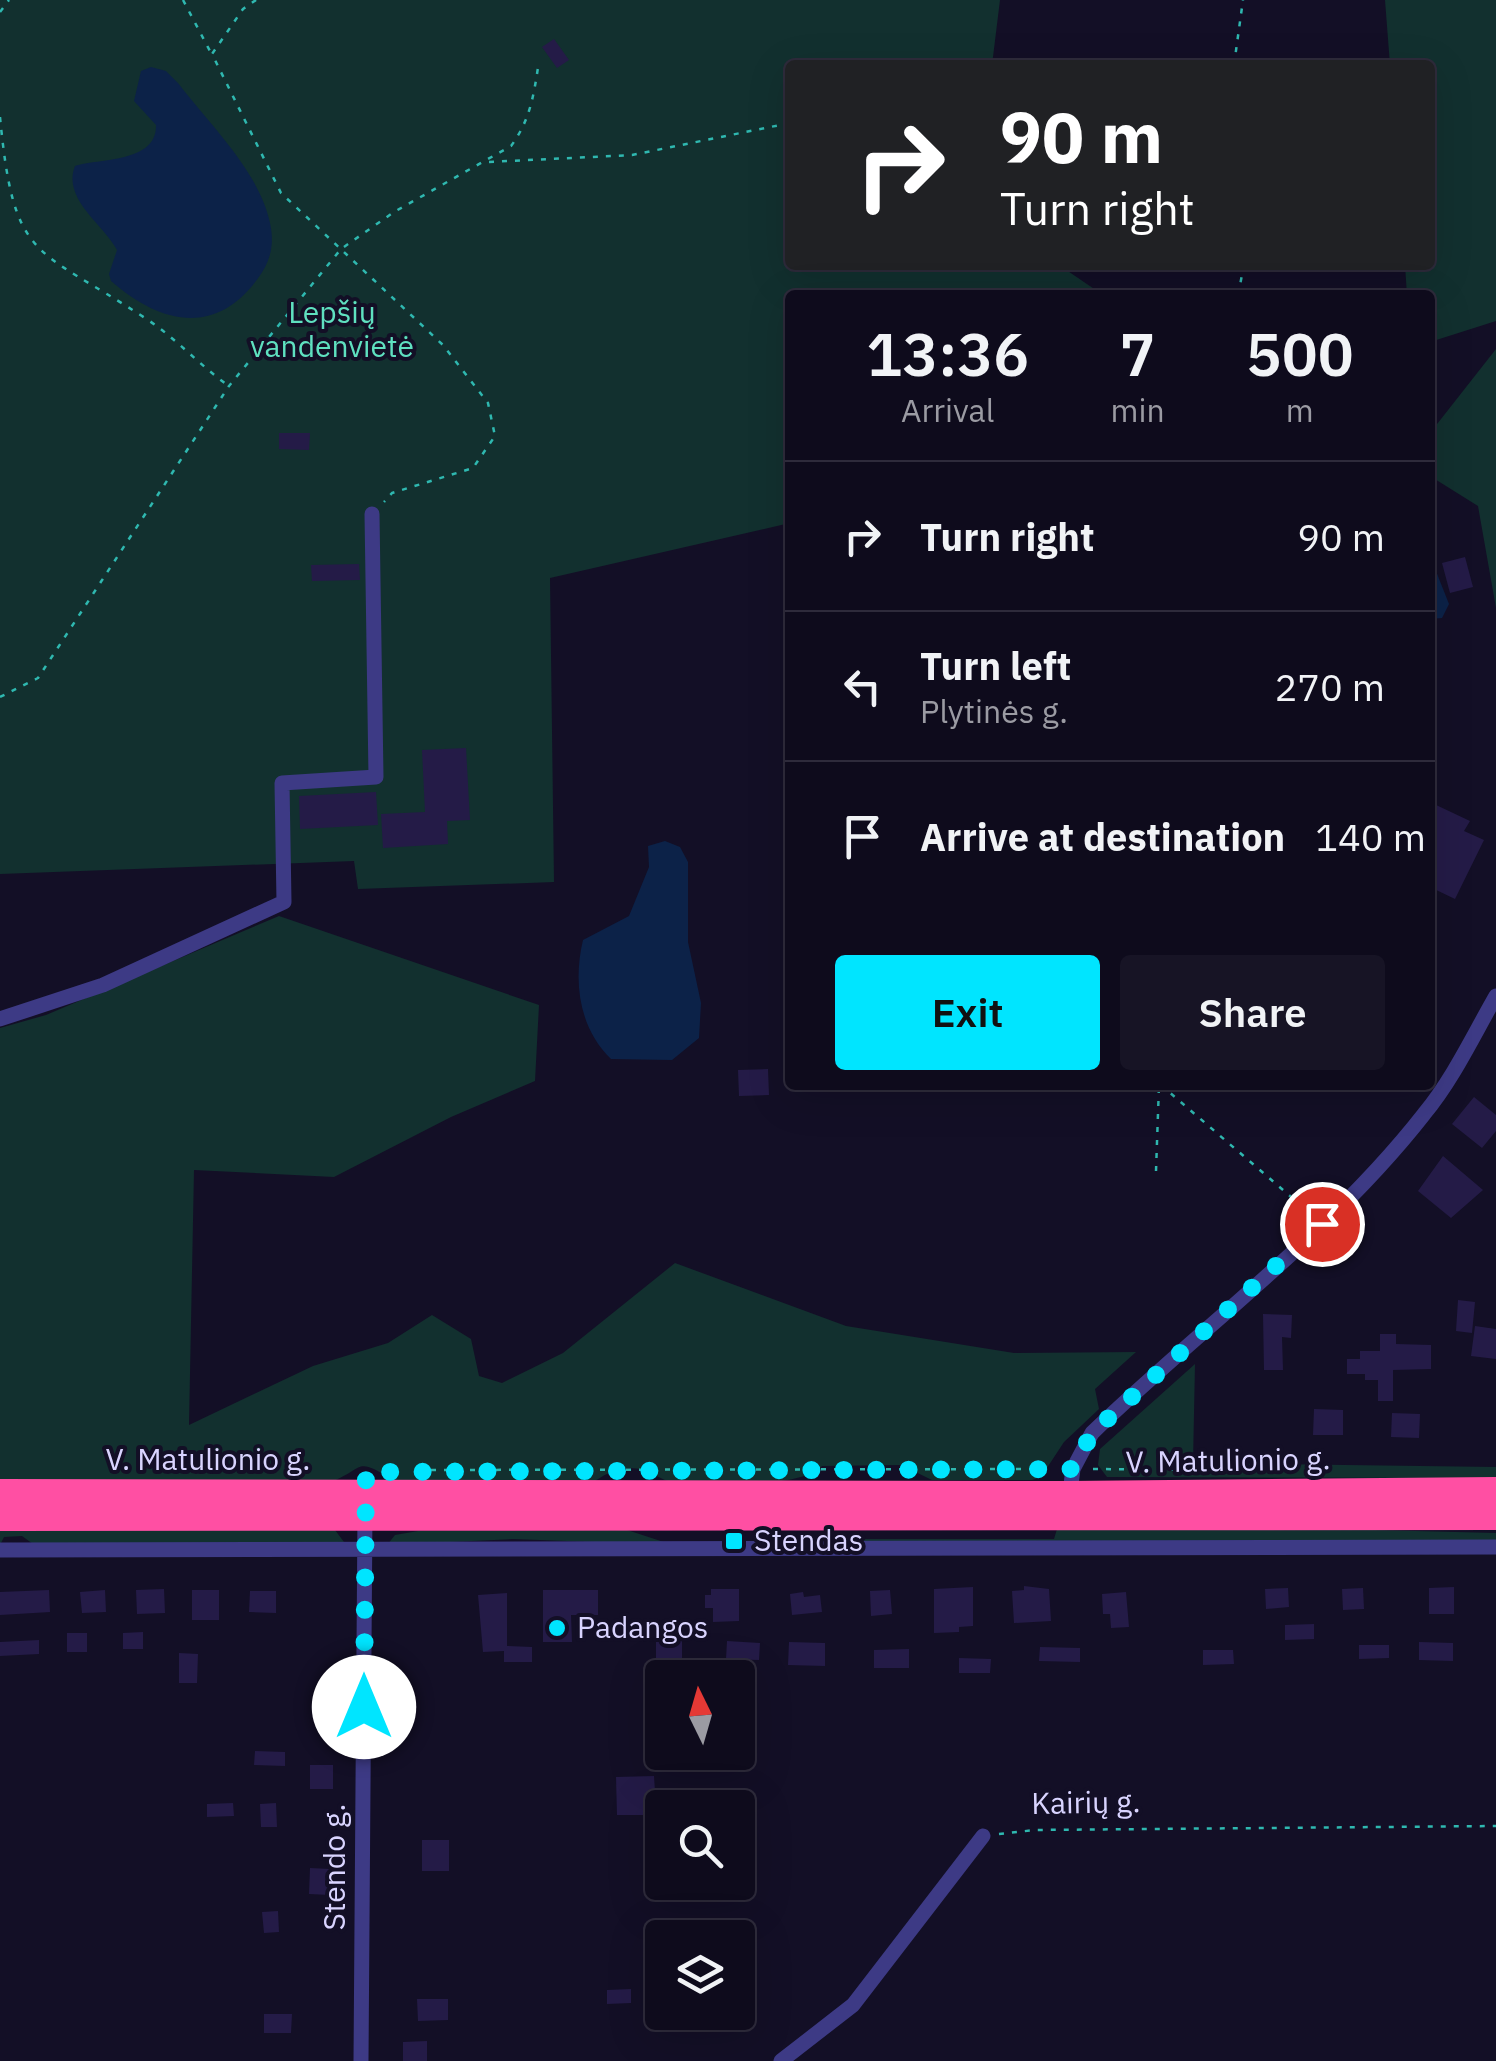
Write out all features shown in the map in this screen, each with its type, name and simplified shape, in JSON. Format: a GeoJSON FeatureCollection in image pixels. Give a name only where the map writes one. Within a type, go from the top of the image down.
{"type":"FeatureCollection","features":[{"type":"Feature","properties":{"kind":"highway","name":"V. Matulionio g."},"geometry":{"type":"LineString","coordinates":[[0,1517],[365,1505],[1496,1491]]}},
{"type":"Feature","properties":{"kind":"highway","name":"V. Matulionio g."},"geometry":{"type":"LineString","coordinates":[[0,1492],[365,1505]]}},
{"type":"Feature","properties":{"kind":"highway","name":"V. Matulionio g."},"geometry":{"type":"LineString","coordinates":[[1070,1494],[1496,1516]]}},
{"type":"Feature","properties":{"kind":"street"},"geometry":{"type":"LineString","coordinates":[[0,1020],[104,985],[284,902],[282,784],[376,777],[372,514]]}},
{"type":"Feature","properties":{"kind":"street"},"geometry":{"type":"LineString","coordinates":[[1070,1494],[1092,1433],[1322,1224],[1422,1118],[1443,1090],[1496,996]]}},
{"type":"Feature","properties":{"kind":"street","name":"Stendo g."},"geometry":{"type":"LineString","coordinates":[[362,2061],[365,1505]]}},
{"type":"Feature","properties":{"kind":"street"},"geometry":{"type":"LineString","coordinates":[[0,1550],[1496,1547]]}},
{"type":"Feature","properties":{"kind":"street"},"geometry":{"type":"LineString","coordinates":[[781,2061],[853,2005],[983,1836]]}},
{"type":"Feature","properties":{"kind":"path"},"geometry":{"type":"LineString","coordinates":[[0,12],[10,0]]}},
{"type":"Feature","properties":{"kind":"path"},"geometry":{"type":"LineString","coordinates":[[183,0],[281,193],[443,344],[488,403],[495,436],[473,468],[392,493],[372,514]]}},
{"type":"Feature","properties":{"kind":"path"},"geometry":{"type":"LineString","coordinates":[[212,54],[243,9],[256,0]]}},
{"type":"Feature","properties":{"kind":"path"},"geometry":{"type":"LineString","coordinates":[[1235,60],[1244,0]]}},
{"type":"Feature","properties":{"kind":"path"},"geometry":{"type":"LineString","coordinates":[[0,697],[38,678],[229,386],[341,249],[394,212],[511,146],[524,128],[539,61]]}},
{"type":"Feature","properties":{"kind":"path"},"geometry":{"type":"LineString","coordinates":[[0,117],[6,186],[17,218],[32,244],[53,264],[175,338],[229,386]]}},
{"type":"Feature","properties":{"kind":"path"},"geometry":{"type":"LineString","coordinates":[[488,162],[632,155],[785,125]]}},
{"type":"Feature","properties":{"kind":"path"},"geometry":{"type":"LineString","coordinates":[[1156,1170],[1160,1090]]}},
{"type":"Feature","properties":{"kind":"path"},"geometry":{"type":"LineString","coordinates":[[1166,1090],[1322,1224]]}},
{"type":"Feature","properties":{"kind":"path"},"geometry":{"type":"LineString","coordinates":[[410,1470],[1070,1494],[1224,1470]]}},
{"type":"Feature","properties":{"kind":"path","name":"Kairių g."},"geometry":{"type":"LineString","coordinates":[[983,1836],[1035,1830],[1496,1826]]}},
{"type":"Feature","properties":{"kind":"green space","name":"Lepšių vandenvietė"},"geometry":{"type":"Polygon","coordinates":[[[0,0],[1000,0],[993,60],[785,60],[785,270],[1066,270],[1096,290],[785,290],[785,524],[550,578],[554,882],[358,889],[354,861],[0,874],[0,0]]]}},
{"type":"Feature","properties":{"kind":"green space"},"geometry":{"type":"Polygon","coordinates":[[[1385,0],[1496,0],[1496,321],[1435,340],[1435,290],[1407,290],[1405,270],[1435,270],[1435,60],[1390,60],[1385,0]]]}},
{"type":"Feature","properties":{"kind":"green space"},"geometry":{"type":"Polygon","coordinates":[[[1496,349],[1496,608],[1478,506],[1435,479],[1435,427],[1496,349]]]}},
{"type":"Feature","properties":{"kind":"green space"},"geometry":{"type":"Polygon","coordinates":[[[279,916],[539,1005],[535,1081],[451,1117],[334,1177],[194,1170],[189,1425],[313,1366],[388,1343],[432,1315],[471,1339],[479,1376],[502,1383],[563,1353],[675,1263],[846,1326],[1014,1353],[1136,1352],[1095,1389],[1099,1409],[1064,1442],[1041,1477],[1032,1480],[932,1480],[901,1465],[822,1466],[796,1478],[731,1485],[677,1483],[627,1468],[591,1483],[393,1480],[365,1466],[331,1482],[0,1485],[0,1028],[46,1015],[279,916]]]}},
{"type":"Feature","properties":{"kind":"green space"},"geometry":{"type":"Polygon","coordinates":[[[1195,1364],[1193,1463],[1496,1467],[1496,1478],[1107,1477],[1098,1465],[1100,1449],[1195,1364]]]}},
{"type":"Feature","properties":{"kind":"green space"},"geometry":{"type":"Polygon","coordinates":[[[1296,1528],[1496,1533],[1496,1540],[787,1545],[808,1539],[1054,1539],[1057,1529],[1296,1528]]]}},
{"type":"Feature","properties":{"kind":"green space"},"geometry":{"type":"Polygon","coordinates":[[[0,1529],[335,1530],[344,1542],[33,1544],[22,1536],[4,1537],[0,1545],[0,1529]]]}},
{"type":"Feature","properties":{"kind":"green space"},"geometry":{"type":"Polygon","coordinates":[[[627,1530],[673,1545],[513,1539],[387,1545],[395,1535],[418,1531],[627,1530]]]}},
{"type":"Feature","properties":{"kind":"water"},"geometry":{"type":"Polygon","coordinates":[[[151,67],[166,71],[178,83],[232,149],[255,185],[270,223],[271,247],[261,274],[240,299],[204,317],[186,318],[148,307],[111,281],[109,274],[117,250],[74,189],[75,166],[137,153],[154,137],[156,125],[134,101],[141,71],[151,67]]]}},
{"type":"Feature","properties":{"kind":"water"},"geometry":{"type":"Polygon","coordinates":[[[1435,569],[1449,604],[1442,618],[1435,619],[1435,569]]]}},
{"type":"Feature","properties":{"kind":"water"},"geometry":{"type":"Polygon","coordinates":[[[665,841],[680,847],[688,862],[688,942],[701,1003],[699,1038],[672,1060],[611,1059],[592,1033],[581,1004],[583,940],[629,916],[649,867],[648,846],[665,841]]]}},
{"type":"Feature","properties":{"kind":"building"},"geometry":{"type":"Polygon","coordinates":[[[554,39],[569,60],[557,68],[542,47],[554,39]]]}},
{"type":"Feature","properties":{"kind":"building"},"geometry":{"type":"Polygon","coordinates":[[[279,433],[310,433],[309,450],[279,449],[279,433]]]}},
{"type":"Feature","properties":{"kind":"building"},"geometry":{"type":"Polygon","coordinates":[[[1465,557],[1473,587],[1450,593],[1442,563],[1465,557]]]}},
{"type":"Feature","properties":{"kind":"building"},"geometry":{"type":"Polygon","coordinates":[[[359,564],[360,580],[312,581],[311,565],[359,564]]]}},
{"type":"Feature","properties":{"kind":"building"},"geometry":{"type":"Polygon","coordinates":[[[466,748],[470,820],[447,821],[448,844],[383,848],[381,814],[425,812],[422,750],[466,748]]]}},
{"type":"Feature","properties":{"kind":"building"},"geometry":{"type":"Polygon","coordinates":[[[376,792],[378,825],[300,829],[299,796],[376,792]]]}},
{"type":"Feature","properties":{"kind":"building"},"geometry":{"type":"Polygon","coordinates":[[[1435,804],[1470,821],[1464,831],[1484,840],[1455,899],[1435,889],[1435,804]]]}},
{"type":"Feature","properties":{"kind":"building"},"geometry":{"type":"Polygon","coordinates":[[[768,1069],[769,1095],[739,1096],[738,1070],[768,1069]]]}},
{"type":"Feature","properties":{"kind":"building"},"geometry":{"type":"Polygon","coordinates":[[[1474,1097],[1496,1115],[1496,1131],[1482,1148],[1452,1124],[1474,1097]]]}},
{"type":"Feature","properties":{"kind":"building"},"geometry":{"type":"Polygon","coordinates":[[[1443,1156],[1483,1190],[1451,1218],[1418,1191],[1443,1156]]]}},
{"type":"Feature","properties":{"kind":"building"},"geometry":{"type":"Polygon","coordinates":[[[1458,1300],[1475,1302],[1472,1333],[1456,1331],[1458,1300]]]}},
{"type":"Feature","properties":{"kind":"building"},"geometry":{"type":"Polygon","coordinates":[[[1263,1314],[1292,1315],[1291,1338],[1282,1337],[1283,1370],[1264,1370],[1263,1314]]]}},
{"type":"Feature","properties":{"kind":"building"},"geometry":{"type":"Polygon","coordinates":[[[1475,1326],[1496,1329],[1496,1359],[1471,1356],[1475,1326]]]}},
{"type":"Feature","properties":{"kind":"building"},"geometry":{"type":"Polygon","coordinates":[[[1380,1334],[1396,1334],[1396,1344],[1431,1345],[1431,1369],[1393,1370],[1393,1401],[1378,1401],[1378,1380],[1365,1380],[1365,1374],[1347,1374],[1347,1359],[1360,1359],[1360,1351],[1380,1351],[1380,1334]]]}},
{"type":"Feature","properties":{"kind":"building"},"geometry":{"type":"Polygon","coordinates":[[[1314,1409],[1343,1410],[1343,1435],[1313,1435],[1314,1409]]]}},
{"type":"Feature","properties":{"kind":"building"},"geometry":{"type":"Polygon","coordinates":[[[1392,1413],[1420,1414],[1419,1438],[1391,1437],[1392,1413]]]}},
{"type":"Feature","properties":{"kind":"building"},"geometry":{"type":"Polygon","coordinates":[[[1024,1586],[1049,1589],[1051,1621],[1014,1623],[1012,1591],[1024,1590],[1024,1586]]]}},
{"type":"Feature","properties":{"kind":"building"},"geometry":{"type":"Polygon","coordinates":[[[973,1587],[973,1626],[959,1627],[959,1632],[934,1633],[934,1589],[973,1587]]]}},
{"type":"Feature","properties":{"kind":"building"},"geometry":{"type":"Polygon","coordinates":[[[1454,1587],[1454,1614],[1429,1614],[1429,1588],[1454,1587]]]}},
{"type":"Feature","properties":{"kind":"building"},"geometry":{"type":"Polygon","coordinates":[[[1288,1588],[1289,1607],[1266,1609],[1265,1589],[1288,1588]]]}},
{"type":"Feature","properties":{"kind":"building"},"geometry":{"type":"Polygon","coordinates":[[[1363,1588],[1364,1609],[1343,1610],[1342,1589],[1363,1588]]]}},
{"type":"Feature","properties":{"kind":"building"},"geometry":{"type":"Polygon","coordinates":[[[164,1589],[165,1613],[137,1614],[136,1590],[164,1589]]]}},
{"type":"Feature","properties":{"kind":"building"},"geometry":{"type":"Polygon","coordinates":[[[711,1589],[739,1589],[739,1621],[713,1622],[713,1608],[705,1608],[705,1595],[711,1595],[711,1589]]]}},
{"type":"Feature","properties":{"kind":"building"},"geometry":{"type":"Polygon","coordinates":[[[49,1590],[50,1612],[0,1615],[0,1592],[49,1590]]]}},
{"type":"Feature","properties":{"kind":"building"},"geometry":{"type":"Polygon","coordinates":[[[105,1590],[106,1612],[82,1613],[80,1592],[105,1590]]]}},
{"type":"Feature","properties":{"kind":"building"},"geometry":{"type":"Polygon","coordinates":[[[192,1590],[219,1590],[219,1620],[192,1620],[192,1590]]]}},
{"type":"Feature","properties":{"kind":"building","name":"Padangos"},"geometry":{"type":"Polygon","coordinates":[[[543,1590],[598,1590],[598,1615],[571,1615],[572,1642],[543,1642],[543,1590]]]}},
{"type":"Feature","properties":{"kind":"building"},"geometry":{"type":"Polygon","coordinates":[[[890,1590],[892,1614],[871,1616],[870,1591],[890,1590]]]}},
{"type":"Feature","properties":{"kind":"building"},"geometry":{"type":"Polygon","coordinates":[[[250,1591],[276,1591],[276,1613],[249,1612],[250,1591]]]}},
{"type":"Feature","properties":{"kind":"building"},"geometry":{"type":"Polygon","coordinates":[[[803,1592],[804,1597],[820,1595],[822,1612],[792,1615],[790,1594],[803,1592]]]}},
{"type":"Feature","properties":{"kind":"building"},"geometry":{"type":"Polygon","coordinates":[[[1126,1592],[1129,1627],[1111,1628],[1110,1614],[1103,1614],[1102,1594],[1126,1592]]]}},
{"type":"Feature","properties":{"kind":"building"},"geometry":{"type":"Polygon","coordinates":[[[507,1593],[507,1646],[532,1647],[532,1662],[504,1662],[504,1651],[483,1652],[478,1595],[507,1593]]]}},
{"type":"Feature","properties":{"kind":"building"},"geometry":{"type":"Polygon","coordinates":[[[1314,1624],[1314,1639],[1285,1640],[1285,1625],[1314,1624]]]}},
{"type":"Feature","properties":{"kind":"building"},"geometry":{"type":"Polygon","coordinates":[[[143,1632],[143,1649],[123,1649],[123,1633],[143,1632]]]}},
{"type":"Feature","properties":{"kind":"building"},"geometry":{"type":"Polygon","coordinates":[[[67,1633],[87,1633],[87,1652],[67,1652],[67,1633]]]}},
{"type":"Feature","properties":{"kind":"building"},"geometry":{"type":"Polygon","coordinates":[[[39,1640],[39,1654],[0,1656],[0,1642],[39,1640]]]}},
{"type":"Feature","properties":{"kind":"building"},"geometry":{"type":"Polygon","coordinates":[[[656,1641],[682,1641],[682,1658],[656,1658],[656,1641]]]}},
{"type":"Feature","properties":{"kind":"building"},"geometry":{"type":"Polygon","coordinates":[[[727,1641],[760,1643],[759,1660],[726,1659],[727,1641]]]}},
{"type":"Feature","properties":{"kind":"building"},"geometry":{"type":"Polygon","coordinates":[[[789,1642],[825,1643],[825,1666],[788,1665],[789,1642]]]}},
{"type":"Feature","properties":{"kind":"building"},"geometry":{"type":"Polygon","coordinates":[[[1419,1642],[1453,1643],[1453,1661],[1419,1660],[1419,1642]]]}},
{"type":"Feature","properties":{"kind":"building"},"geometry":{"type":"Polygon","coordinates":[[[1359,1645],[1389,1645],[1389,1658],[1359,1659],[1359,1645]]]}},
{"type":"Feature","properties":{"kind":"building"},"geometry":{"type":"Polygon","coordinates":[[[1040,1647],[1080,1648],[1080,1662],[1039,1661],[1040,1647]]]}},
{"type":"Feature","properties":{"kind":"building"},"geometry":{"type":"Polygon","coordinates":[[[909,1649],[909,1668],[874,1668],[874,1650],[909,1649]]]}},
{"type":"Feature","properties":{"kind":"building"},"geometry":{"type":"Polygon","coordinates":[[[1203,1650],[1233,1650],[1234,1664],[1203,1665],[1203,1650]]]}},
{"type":"Feature","properties":{"kind":"building"},"geometry":{"type":"Polygon","coordinates":[[[179,1653],[198,1654],[197,1683],[179,1683],[179,1653]]]}},
{"type":"Feature","properties":{"kind":"building"},"geometry":{"type":"Polygon","coordinates":[[[959,1658],[991,1659],[990,1673],[959,1673],[959,1658]]]}},
{"type":"Feature","properties":{"kind":"building"},"geometry":{"type":"Polygon","coordinates":[[[255,1751],[285,1752],[285,1766],[254,1765],[255,1751]]]}},
{"type":"Feature","properties":{"kind":"building"},"geometry":{"type":"Polygon","coordinates":[[[310,1765],[333,1765],[333,1789],[310,1789],[310,1765]]]}},
{"type":"Feature","properties":{"kind":"building"},"geometry":{"type":"Polygon","coordinates":[[[654,1776],[655,1790],[645,1790],[645,1815],[617,1815],[616,1777],[654,1776]]]}},
{"type":"Feature","properties":{"kind":"building"},"geometry":{"type":"Polygon","coordinates":[[[233,1803],[234,1816],[207,1817],[207,1804],[233,1803]]]}},
{"type":"Feature","properties":{"kind":"building"},"geometry":{"type":"Polygon","coordinates":[[[276,1803],[277,1827],[261,1827],[260,1804],[276,1803]]]}},
{"type":"Feature","properties":{"kind":"building"},"geometry":{"type":"Polygon","coordinates":[[[422,1840],[449,1840],[449,1871],[422,1871],[422,1840]]]}},
{"type":"Feature","properties":{"kind":"building"},"geometry":{"type":"Polygon","coordinates":[[[310,1868],[330,1869],[330,1895],[309,1894],[310,1868]]]}},
{"type":"Feature","properties":{"kind":"building"},"geometry":{"type":"Polygon","coordinates":[[[278,1911],[279,1932],[264,1933],[262,1912],[278,1911]]]}},
{"type":"Feature","properties":{"kind":"building"},"geometry":{"type":"Polygon","coordinates":[[[631,1989],[631,2003],[607,2004],[607,1990],[631,1989]]]}},
{"type":"Feature","properties":{"kind":"building"},"geometry":{"type":"Polygon","coordinates":[[[417,1999],[448,1999],[448,2020],[418,2021],[417,1999]]]}},
{"type":"Feature","properties":{"kind":"building"},"geometry":{"type":"Polygon","coordinates":[[[264,2014],[292,2014],[291,2033],[264,2033],[264,2014]]]}},
{"type":"Feature","properties":{"kind":"building"},"geometry":{"type":"Polygon","coordinates":[[[427,2041],[427,2061],[403,2061],[403,2042],[427,2041]]]}},
{"type":"Feature","properties":{"kind":"place","name":"Stendas"},"geometry":{"type":"Point","coordinates":[734,1541]}},
{"type":"Feature","properties":{"kind":"place","name":"Padangos"},"geometry":{"type":"Point","coordinates":[557,1628]}},
{"type":"Feature","properties":{"kind":"route"},"geometry":{"type":"LineString","coordinates":[[364,1707],[366,1472],[1073,1469],[1092,1433],[1322,1224]]}}]}
